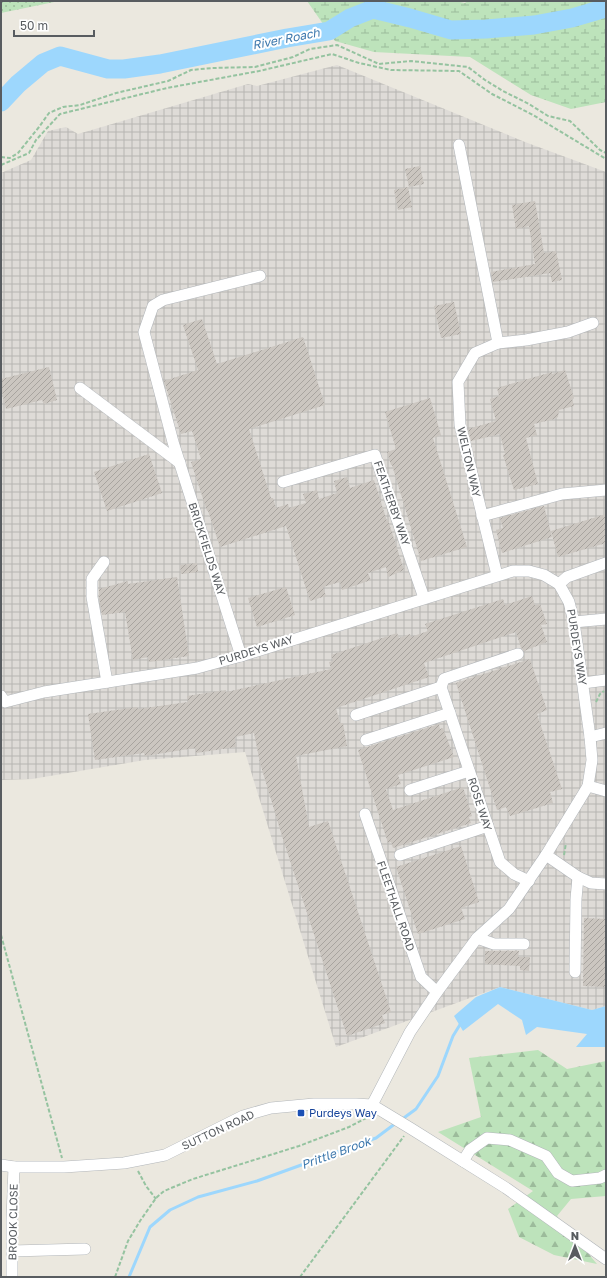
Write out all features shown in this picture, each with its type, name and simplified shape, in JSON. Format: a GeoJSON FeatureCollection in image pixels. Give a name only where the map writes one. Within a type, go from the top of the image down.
{"type":"FeatureCollection","features":[{"type":"Feature","properties":{"kind":"street"},"geometry":{"type":"LineString","coordinates":[[459,145],[498,343]]}},
{"type":"Feature","properties":{"kind":"street","name":"BRICKFIELDS WAY"},"geometry":{"type":"LineString","coordinates":[[241,656],[173,442],[144,332],[153,306],[163,300],[260,276]]}},
{"type":"Feature","properties":{"kind":"street","name":"WELTON WAY"},"geometry":{"type":"LineString","coordinates":[[497,575],[460,424],[458,382],[476,353],[498,343],[526,340],[568,332],[592,323]]}},
{"type":"Feature","properties":{"kind":"street"},"geometry":{"type":"LineString","coordinates":[[80,388],[180,463]]}},
{"type":"Feature","properties":{"kind":"street","name":"FEATHERBY WAY"},"geometry":{"type":"LineString","coordinates":[[282,482],[375,455],[424,598]]}},
{"type":"Feature","properties":{"kind":"street"},"geometry":{"type":"LineString","coordinates":[[482,516],[562,494],[606,490]]}},
{"type":"Feature","properties":{"kind":"street"},"geometry":{"type":"LineString","coordinates":[[104,562],[92,579],[92,597],[107,682]]}},
{"type":"Feature","properties":{"kind":"street"},"geometry":{"type":"LineString","coordinates":[[559,584],[567,577],[606,563]]}},
{"type":"Feature","properties":{"kind":"street","name":"PURDEYS WAY"},"geometry":{"type":"LineString","coordinates":[[1,696],[5,702],[44,692],[197,668],[241,656],[513,571],[529,571],[544,575],[559,584],[570,602],[583,683],[592,760],[588,786],[546,855],[509,909],[477,938],[437,992],[410,1032],[380,1110]]}},
{"type":"Feature","properties":{"kind":"street"},"geometry":{"type":"LineString","coordinates":[[574,622],[606,619]]}},
{"type":"Feature","properties":{"kind":"street"},"geometry":{"type":"LineString","coordinates":[[356,715],[441,688],[444,679],[518,654]]}},
{"type":"Feature","properties":{"kind":"street"},"geometry":{"type":"LineString","coordinates":[[583,683],[606,680]]}},
{"type":"Feature","properties":{"kind":"street","name":"ROSE WAY"},"geometry":{"type":"LineString","coordinates":[[441,688],[500,862],[514,874],[529,881]]}},
{"type":"Feature","properties":{"kind":"street"},"geometry":{"type":"LineString","coordinates":[[366,740],[450,713]]}},
{"type":"Feature","properties":{"kind":"street"},"geometry":{"type":"LineString","coordinates":[[590,737],[606,733]]}},
{"type":"Feature","properties":{"kind":"street"},"geometry":{"type":"LineString","coordinates":[[410,790],[469,771]]}},
{"type":"Feature","properties":{"kind":"street"},"geometry":{"type":"LineString","coordinates":[[588,786],[606,791]]}},
{"type":"Feature","properties":{"kind":"street","name":"FLEETHALL ROAD"},"geometry":{"type":"LineString","coordinates":[[365,814],[421,977],[437,992]]}},
{"type":"Feature","properties":{"kind":"street"},"geometry":{"type":"LineString","coordinates":[[400,855],[488,826]]}},
{"type":"Feature","properties":{"kind":"street"},"geometry":{"type":"LineString","coordinates":[[546,855],[578,877],[591,883],[606,884]]}},
{"type":"Feature","properties":{"kind":"street"},"geometry":{"type":"LineString","coordinates":[[575,972],[576,899],[578,877]]}},
{"type":"Feature","properties":{"kind":"street"},"geometry":{"type":"LineString","coordinates":[[477,938],[494,944],[524,944]]}},
{"type":"Feature","properties":{"kind":"street","name":"SUTTON ROAD"},"geometry":{"type":"LineString","coordinates":[[1,1165],[14,1167],[64,1167],[124,1163],[165,1155],[244,1116],[271,1108],[314,1104],[356,1104],[380,1110],[410,1128],[506,1188],[606,1259]]}},
{"type":"Feature","properties":{"kind":"street"},"geometry":{"type":"LineString","coordinates":[[463,1161],[470,1150],[487,1138],[510,1140],[546,1156],[558,1173],[572,1181],[600,1178],[606,1175]]}},
{"type":"Feature","properties":{"kind":"street","name":"BROOK CLOSE"},"geometry":{"type":"LineString","coordinates":[[12,1277],[14,1167]]}},
{"type":"Feature","properties":{"kind":"street"},"geometry":{"type":"LineString","coordinates":[[12,1251],[85,1249]]}},
{"type":"Feature","properties":{"kind":"path"},"geometry":{"type":"LineString","coordinates":[[1,157],[10,158],[18,153],[49,112],[63,107],[80,105],[108,95],[168,81],[191,70],[254,67],[294,57],[310,49],[337,45],[379,64],[411,61],[468,66],[485,80],[502,91],[529,104],[548,116],[570,121],[600,150],[606,153]]}},
{"type":"Feature","properties":{"kind":"path"},"geometry":{"type":"LineString","coordinates":[[1,165],[29,153],[36,140],[60,114],[167,88],[259,71],[332,54],[359,64],[391,70],[459,71],[492,94],[533,115],[606,159]]}},
{"type":"Feature","properties":{"kind":"path"},"geometry":{"type":"LineString","coordinates":[[1,935],[64,1167]]}},
{"type":"Feature","properties":{"kind":"path"},"geometry":{"type":"LineString","coordinates":[[115,1277],[128,1241],[140,1221],[156,1199],[164,1191],[193,1179],[299,1146],[349,1127],[368,1118],[380,1110]]}},
{"type":"Feature","properties":{"kind":"path"},"geometry":{"type":"LineString","coordinates":[[300,1277],[410,1128]]}},
{"type":"Feature","properties":{"kind":"path"},"geometry":{"type":"LineString","coordinates":[[133,1161],[146,1186],[156,1199]]}},
{"type":"Feature","properties":{"kind":"shaded area"},"geometry":{"type":"Polygon","coordinates":[[[337,65],[525,142],[606,172],[606,1006],[592,1010],[500,987],[336,1047],[245,752],[145,760],[32,779],[1,780],[1,173],[31,160],[48,131],[66,127],[78,134],[248,84],[257,86],[337,65]]]}},
{"type":"Feature","properties":{"kind":"green space"},"geometry":{"type":"Polygon","coordinates":[[[1,1],[59,1],[1,13],[1,1]]]}},
{"type":"Feature","properties":{"kind":"green space"},"geometry":{"type":"Polygon","coordinates":[[[307,1],[455,1],[465,3],[468,1],[606,1],[606,102],[571,109],[531,95],[470,57],[374,52],[335,41],[307,1]]]}},
{"type":"Feature","properties":{"kind":"green space"},"geometry":{"type":"Polygon","coordinates":[[[538,1050],[567,1069],[606,1061],[606,1196],[571,1199],[557,1216],[597,1264],[554,1255],[519,1237],[508,1209],[533,1191],[438,1132],[481,1117],[469,1058],[538,1050]]]}},
{"type":"Feature","properties":{"kind":"water"},"geometry":{"type":"Polygon","coordinates":[[[500,987],[592,1010],[606,1006],[606,1047],[576,1047],[587,1034],[537,1027],[526,1035],[522,1020],[498,1004],[463,1031],[454,1016],[476,997],[500,987]]]}},
{"type":"Feature","properties":{"kind":"building"},"geometry":{"type":"Polygon","coordinates":[[[420,166],[424,184],[409,187],[405,169],[420,166]]]}},
{"type":"Feature","properties":{"kind":"building"},"geometry":{"type":"Polygon","coordinates":[[[408,187],[412,207],[398,210],[394,190],[408,187]]]}},
{"type":"Feature","properties":{"kind":"building"},"geometry":{"type":"Polygon","coordinates":[[[535,201],[544,253],[556,251],[562,280],[552,282],[550,273],[493,282],[491,272],[535,264],[529,226],[516,229],[512,205],[535,201]]]}},
{"type":"Feature","properties":{"kind":"building"},"geometry":{"type":"Polygon","coordinates":[[[454,302],[461,334],[441,338],[434,306],[454,302]]]}},
{"type":"Feature","properties":{"kind":"building"},"geometry":{"type":"Polygon","coordinates":[[[202,319],[217,364],[303,337],[325,405],[249,429],[271,498],[273,498],[276,508],[288,504],[289,508],[306,503],[303,494],[317,490],[319,499],[337,493],[334,481],[347,477],[350,488],[374,480],[404,570],[388,577],[386,567],[368,573],[371,580],[342,590],[340,582],[323,587],[326,596],[310,601],[286,526],[220,547],[191,462],[201,459],[192,431],[181,434],[164,381],[198,370],[183,325],[202,319]]]}},
{"type":"Feature","properties":{"kind":"building"},"geometry":{"type":"Polygon","coordinates":[[[49,367],[57,400],[44,404],[42,400],[6,409],[1,388],[1,379],[49,367]]]}},
{"type":"Feature","properties":{"kind":"building"},"geometry":{"type":"Polygon","coordinates":[[[565,370],[574,398],[572,399],[574,406],[559,410],[558,417],[554,419],[534,424],[537,435],[526,438],[538,484],[514,490],[503,455],[505,454],[500,434],[471,441],[468,429],[496,421],[490,399],[499,396],[497,388],[552,372],[552,374],[565,370]]]}},
{"type":"Feature","properties":{"kind":"building"},"geometry":{"type":"Polygon","coordinates":[[[430,398],[441,435],[433,438],[467,547],[421,561],[387,452],[396,449],[385,412],[430,398]]]}},
{"type":"Feature","properties":{"kind":"building"},"geometry":{"type":"Polygon","coordinates":[[[149,454],[162,493],[107,511],[94,472],[149,454]]]}},
{"type":"Feature","properties":{"kind":"building"},"geometry":{"type":"Polygon","coordinates":[[[544,506],[552,537],[502,553],[496,530],[503,528],[500,518],[544,506]]]}},
{"type":"Feature","properties":{"kind":"building"},"geometry":{"type":"Polygon","coordinates":[[[606,514],[606,543],[558,557],[551,531],[606,514]]]}},
{"type":"Feature","properties":{"kind":"building"},"geometry":{"type":"Polygon","coordinates":[[[197,563],[198,572],[181,574],[180,565],[197,563]]]}},
{"type":"Feature","properties":{"kind":"building"},"geometry":{"type":"Polygon","coordinates":[[[177,577],[189,656],[149,662],[148,657],[133,660],[125,612],[102,615],[99,589],[128,581],[128,584],[177,577]]]}},
{"type":"Feature","properties":{"kind":"building"},"geometry":{"type":"Polygon","coordinates":[[[286,587],[295,615],[257,627],[248,598],[286,587]]]}},
{"type":"Feature","properties":{"kind":"building"},"geometry":{"type":"Polygon","coordinates":[[[532,596],[535,605],[540,604],[547,624],[541,625],[547,642],[524,651],[521,648],[516,632],[424,663],[429,677],[336,708],[340,723],[343,723],[347,746],[296,756],[309,827],[328,821],[391,1012],[382,1015],[385,1023],[347,1036],[282,836],[260,763],[254,733],[235,737],[236,747],[196,753],[195,748],[145,756],[144,753],[95,760],[88,714],[188,702],[187,696],[226,690],[226,692],[331,669],[329,662],[333,661],[331,655],[397,633],[399,638],[410,634],[411,637],[428,631],[425,624],[503,599],[505,605],[532,596]]]}},
{"type":"Feature","properties":{"kind":"building"},"geometry":{"type":"Polygon","coordinates":[[[530,659],[547,710],[537,714],[562,789],[550,792],[553,803],[510,816],[506,807],[497,810],[456,683],[530,659]]]}},
{"type":"Feature","properties":{"kind":"building"},"geometry":{"type":"Polygon","coordinates":[[[439,724],[440,729],[443,728],[454,757],[398,775],[401,784],[386,789],[393,810],[463,787],[472,816],[469,817],[471,823],[393,848],[391,842],[388,843],[358,750],[439,724]]]}},
{"type":"Feature","properties":{"kind":"building"},"geometry":{"type":"Polygon","coordinates":[[[461,846],[479,902],[461,908],[465,919],[418,934],[396,867],[461,846]]]}},
{"type":"Feature","properties":{"kind":"building"},"geometry":{"type":"Polygon","coordinates":[[[584,918],[606,919],[606,987],[583,986],[584,918]]]}},
{"type":"Feature","properties":{"kind":"building"},"geometry":{"type":"Polygon","coordinates":[[[485,951],[519,951],[518,957],[530,957],[529,971],[520,970],[520,966],[485,964],[485,951]]]}},
{"type":"Feature","properties":{"kind":"waterway","name":"River Roach"},"geometry":{"type":"LineString","coordinates":[[1,102],[18,84],[43,63],[60,56],[108,69],[124,69],[160,64],[329,31],[350,18],[373,9],[451,30],[534,25],[572,18],[606,8]]}},
{"type":"Feature","properties":{"kind":"waterway","name":"Prittle Brook"},"geometry":{"type":"LineString","coordinates":[[401,1120],[416,1109],[438,1076],[453,1036],[461,1023]]}},
{"type":"Feature","properties":{"kind":"waterway","name":"Prittle Brook"},"geometry":{"type":"LineString","coordinates":[[129,1277],[150,1227],[170,1210],[198,1197],[257,1181],[376,1138],[396,1123]]}},
{"type":"Feature","properties":{"kind":"place","name":"Purdeys Way"},"geometry":{"type":"Point","coordinates":[301,1113]}}]}
